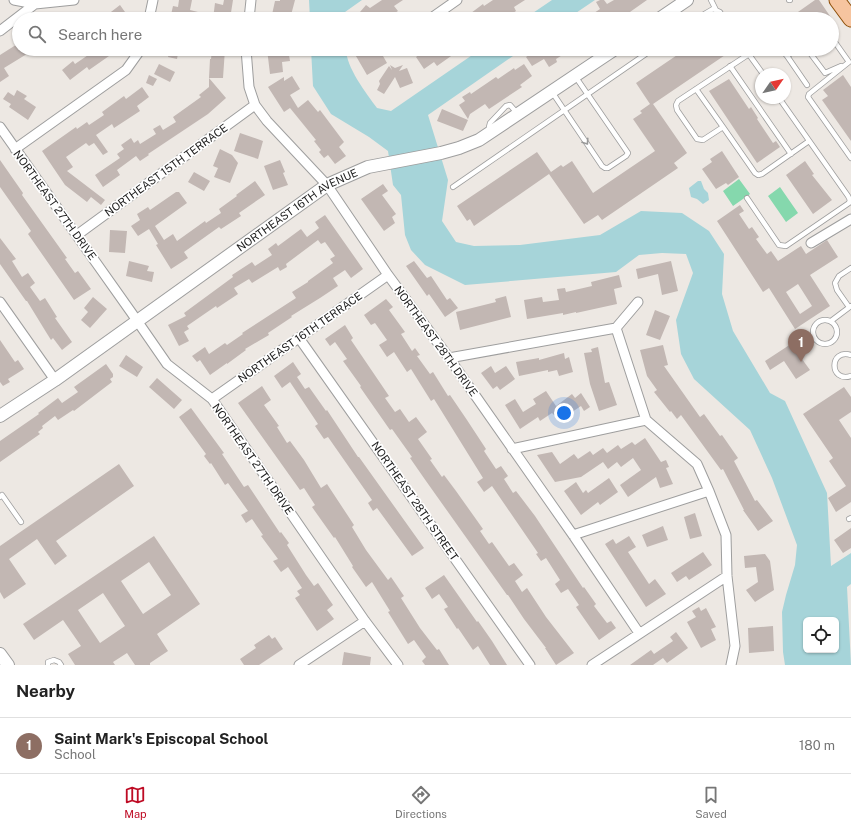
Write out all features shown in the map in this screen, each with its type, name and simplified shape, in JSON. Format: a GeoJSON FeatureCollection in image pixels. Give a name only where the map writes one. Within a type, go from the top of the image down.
{"type":"FeatureCollection","features":[{"type":"Feature","properties":{"kind":"main road"},"geometry":{"type":"LineString","coordinates":[[838,0],[851,19]]}},
{"type":"Feature","properties":{"kind":"street"},"geometry":{"type":"LineString","coordinates":[[14,0],[35,4],[74,0]]}},
{"type":"Feature","properties":{"kind":"street"},"geometry":{"type":"LineString","coordinates":[[151,12],[153,0]]}},
{"type":"Feature","properties":{"kind":"street"},"geometry":{"type":"LineString","coordinates":[[250,12],[252,0]]}},
{"type":"Feature","properties":{"kind":"street"},"geometry":{"type":"LineString","coordinates":[[440,12],[457,0]]}},
{"type":"Feature","properties":{"kind":"street"},"geometry":{"type":"LineString","coordinates":[[669,12],[687,0]]}},
{"type":"Feature","properties":{"kind":"street"},"geometry":{"type":"LineString","coordinates":[[25,12],[35,4]]}},
{"type":"Feature","properties":{"kind":"street"},"geometry":{"type":"LineString","coordinates":[[0,31],[12,22]]}},
{"type":"Feature","properties":{"kind":"street"},"geometry":{"type":"LineString","coordinates":[[15,149],[126,70],[136,56]]}},
{"type":"Feature","properties":{"kind":"street","name":"NORTHEAST 28TH DRIVE"},"geometry":{"type":"LineString","coordinates":[[247,56],[249,87],[255,106],[267,121],[327,185],[388,276],[449,358],[573,535],[639,633]]}},
{"type":"Feature","properties":{"kind":"street","name":"NORTHEAST 16TH AVENUE"},"geometry":{"type":"LineString","coordinates":[[0,416],[55,380],[327,185],[368,167],[441,153],[469,145],[491,133],[605,56]]}},
{"type":"Feature","properties":{"kind":"street","name":"NORTHEAST 15TH TERRACE"},"geometry":{"type":"LineString","coordinates":[[77,235],[255,106]]}},
{"type":"Feature","properties":{"kind":"street","name":"NORTHEAST 27TH DRIVE"},"geometry":{"type":"LineString","coordinates":[[0,127],[167,364],[212,399],[365,621],[398,665]]}},
{"type":"Feature","properties":{"kind":"street"},"geometry":{"type":"LineString","coordinates":[[811,243],[851,219]]}},
{"type":"Feature","properties":{"kind":"street","name":"NORTHEAST 16TH TERRACE"},"geometry":{"type":"LineString","coordinates":[[212,399],[388,276]]}},
{"type":"Feature","properties":{"kind":"street"},"geometry":{"type":"LineString","coordinates":[[0,302],[55,380]]}},
{"type":"Feature","properties":{"kind":"street"},"geometry":{"type":"LineString","coordinates":[[449,358],[616,328],[638,302]]}},
{"type":"Feature","properties":{"kind":"street"},"geometry":{"type":"LineString","coordinates":[[616,328],[646,420],[697,464],[726,535],[727,576],[735,646],[731,665]]}},
{"type":"Feature","properties":{"kind":"street","name":"NORTHEAST 28TH STREET"},"geometry":{"type":"LineString","coordinates":[[299,338],[530,665]]}},
{"type":"Feature","properties":{"kind":"street"},"geometry":{"type":"LineString","coordinates":[[512,449],[646,420]]}},
{"type":"Feature","properties":{"kind":"street"},"geometry":{"type":"LineString","coordinates":[[573,535],[709,491]]}},
{"type":"Feature","properties":{"kind":"street"},"geometry":{"type":"LineString","coordinates":[[592,665],[727,576]]}},
{"type":"Feature","properties":{"kind":"street"},"geometry":{"type":"LineString","coordinates":[[299,665],[365,621]]}},
{"type":"Feature","properties":{"kind":"street"},"geometry":{"type":"LineString","coordinates":[[0,654],[8,665]]}},
{"type":"Feature","properties":{"kind":"lane"},"geometry":{"type":"LineString","coordinates":[[705,12],[708,10],[716,10],[711,0]]}},
{"type":"Feature","properties":{"kind":"lane"},"geometry":{"type":"LineString","coordinates":[[839,48],[850,63],[809,94],[808,97],[851,158]]}},
{"type":"Feature","properties":{"kind":"lane"},"geometry":{"type":"LineString","coordinates":[[454,186],[643,56]]}},
{"type":"Feature","properties":{"kind":"lane"},"geometry":{"type":"LineString","coordinates":[[723,127],[703,140],[697,139],[677,110],[676,105],[678,101],[746,56]]}},
{"type":"Feature","properties":{"kind":"lane"},"geometry":{"type":"LineString","coordinates":[[750,56],[759,68]]}},
{"type":"Feature","properties":{"kind":"lane"},"geometry":{"type":"LineString","coordinates":[[787,56],[806,85]]}},
{"type":"Feature","properties":{"kind":"lane"},"geometry":{"type":"LineString","coordinates":[[813,56],[825,73],[845,66]]}},
{"type":"Feature","properties":{"kind":"lane"},"geometry":{"type":"LineString","coordinates":[[730,66],[791,154]]}},
{"type":"Feature","properties":{"kind":"lane"},"geometry":{"type":"LineString","coordinates":[[552,92],[602,166],[608,168],[626,156],[628,153],[575,76]]}},
{"type":"Feature","properties":{"kind":"lane"},"geometry":{"type":"LineString","coordinates":[[696,89],[755,173],[758,175],[762,174],[809,141]]}},
{"type":"Feature","properties":{"kind":"lane"},"geometry":{"type":"LineString","coordinates":[[747,198],[779,245],[782,246],[786,246],[850,203],[848,196],[784,104]]}},
{"type":"Feature","properties":{"kind":"lane"},"geometry":{"type":"LineString","coordinates":[[831,320],[836,327],[836,336],[828,344],[820,344],[813,336],[812,329],[821,321],[831,320],[850,307],[837,290],[835,283],[839,276],[851,268]]}},
{"type":"Feature","properties":{"kind":"lane"},"geometry":{"type":"LineString","coordinates":[[850,377],[838,374],[834,365],[835,361],[840,355],[851,355]]}},
{"type":"Feature","properties":{"kind":"lane"},"geometry":{"type":"LineString","coordinates":[[0,497],[2,495],[21,522]]}},
{"type":"Feature","properties":{"kind":"lane"},"geometry":{"type":"LineString","coordinates":[[48,665],[48,662],[54,660],[59,662],[61,665]]}},
{"type":"Feature","properties":{"kind":"green space"},"geometry":{"type":"Polygon","coordinates":[[[739,179],[750,194],[733,206],[723,191],[739,179]]]}},
{"type":"Feature","properties":{"kind":"green space"},"geometry":{"type":"Polygon","coordinates":[[[780,187],[798,213],[786,222],[768,196],[780,187]]]}},
{"type":"Feature","properties":{"kind":"water"},"geometry":{"type":"Polygon","coordinates":[[[309,0],[362,0],[345,12],[310,12],[309,0]]]}},
{"type":"Feature","properties":{"kind":"water"},"geometry":{"type":"Polygon","coordinates":[[[552,0],[595,0],[577,12],[534,12],[552,0]]]}},
{"type":"Feature","properties":{"kind":"water"},"geometry":{"type":"Polygon","coordinates":[[[311,56],[347,56],[353,72],[377,108],[391,111],[471,56],[513,56],[428,115],[448,180],[442,221],[456,242],[474,246],[520,245],[600,235],[641,211],[682,213],[709,231],[724,254],[722,294],[733,331],[770,393],[785,401],[827,493],[831,566],[851,553],[851,584],[847,587],[851,665],[785,665],[783,652],[782,612],[795,565],[797,545],[772,478],[750,430],[694,379],[681,354],[676,320],[693,273],[686,254],[662,253],[639,255],[616,272],[465,285],[425,265],[411,250],[405,235],[401,195],[393,185],[388,151],[369,137],[331,114],[313,86],[311,56]]]}},
{"type":"Feature","properties":{"kind":"water"},"geometry":{"type":"Polygon","coordinates":[[[698,181],[701,181],[704,189],[708,193],[709,200],[703,204],[697,199],[691,197],[689,188],[698,181]]]}},
{"type":"Feature","properties":{"kind":"building"},"geometry":{"type":"Polygon","coordinates":[[[179,0],[192,0],[190,10],[198,12],[172,12],[173,6],[178,7],[179,0]]]}},
{"type":"Feature","properties":{"kind":"building"},"geometry":{"type":"Polygon","coordinates":[[[224,0],[233,0],[231,12],[214,12],[215,3],[223,5],[224,0]]]}},
{"type":"Feature","properties":{"kind":"building"},"geometry":{"type":"Polygon","coordinates":[[[295,0],[292,12],[273,12],[275,1],[295,0]]]}},
{"type":"Feature","properties":{"kind":"building"},"geometry":{"type":"Polygon","coordinates":[[[382,0],[403,0],[394,6],[398,11],[396,12],[360,12],[366,5],[370,8],[382,0]]]}},
{"type":"Feature","properties":{"kind":"building"},"geometry":{"type":"Polygon","coordinates":[[[493,0],[525,0],[514,7],[516,11],[514,12],[472,12],[483,4],[484,6],[493,0]]]}},
{"type":"Feature","properties":{"kind":"building"},"geometry":{"type":"Polygon","coordinates":[[[604,0],[607,4],[614,0],[647,0],[630,12],[596,12],[600,9],[596,2],[604,0]]]}},
{"type":"Feature","properties":{"kind":"building"},"geometry":{"type":"Polygon","coordinates":[[[815,0],[819,0],[827,12],[798,12],[815,0]]]}},
{"type":"Feature","properties":{"kind":"building"},"geometry":{"type":"Polygon","coordinates":[[[120,5],[125,12],[111,12],[120,5]]]}},
{"type":"Feature","properties":{"kind":"building"},"geometry":{"type":"Polygon","coordinates":[[[12,47],[12,56],[24,56],[4,68],[9,76],[0,82],[0,55],[12,47]]]}},
{"type":"Feature","properties":{"kind":"building"},"geometry":{"type":"Polygon","coordinates":[[[87,56],[109,56],[89,70],[87,67],[70,80],[62,70],[73,61],[75,64],[87,56]]]}},
{"type":"Feature","properties":{"kind":"building"},"geometry":{"type":"Polygon","coordinates":[[[168,56],[178,56],[177,59],[168,56]]]}},
{"type":"Feature","properties":{"kind":"building"},"geometry":{"type":"Polygon","coordinates":[[[211,56],[225,56],[223,78],[209,78],[211,56]]]}},
{"type":"Feature","properties":{"kind":"building"},"geometry":{"type":"Polygon","coordinates":[[[268,56],[289,56],[290,61],[282,62],[283,72],[270,74],[268,56]]]}},
{"type":"Feature","properties":{"kind":"building"},"geometry":{"type":"Polygon","coordinates":[[[356,56],[383,56],[387,63],[367,75],[356,56]]]}},
{"type":"Feature","properties":{"kind":"building"},"geometry":{"type":"Polygon","coordinates":[[[451,56],[437,66],[434,62],[424,69],[416,57],[451,56]]]}},
{"type":"Feature","properties":{"kind":"building"},"geometry":{"type":"Polygon","coordinates":[[[561,56],[556,59],[557,62],[549,67],[544,59],[532,66],[526,57],[561,56]]]}},
{"type":"Feature","properties":{"kind":"building"},"geometry":{"type":"Polygon","coordinates":[[[676,56],[724,56],[653,104],[687,153],[674,163],[678,168],[602,220],[598,215],[584,224],[549,174],[474,226],[470,219],[467,221],[457,206],[537,152],[551,172],[561,165],[563,167],[572,161],[593,193],[655,151],[633,119],[642,113],[640,111],[650,104],[636,83],[676,56]]]}},
{"type":"Feature","properties":{"kind":"building"},"geometry":{"type":"Polygon","coordinates":[[[159,64],[175,72],[170,82],[154,74],[159,64]]]}},
{"type":"Feature","properties":{"kind":"building"},"geometry":{"type":"Polygon","coordinates":[[[524,64],[532,76],[520,85],[522,87],[489,109],[485,104],[470,114],[468,119],[459,105],[465,101],[462,97],[470,92],[471,94],[496,77],[498,79],[514,68],[515,70],[524,64]]]}},
{"type":"Feature","properties":{"kind":"building"},"geometry":{"type":"Polygon","coordinates":[[[390,65],[395,68],[403,65],[399,71],[407,68],[413,83],[400,88],[395,77],[384,94],[377,90],[380,84],[379,81],[389,66],[392,70],[390,65]]]}},
{"type":"Feature","properties":{"kind":"building"},"geometry":{"type":"Polygon","coordinates":[[[149,75],[157,79],[153,86],[146,83],[149,75]]]}},
{"type":"Feature","properties":{"kind":"building"},"geometry":{"type":"Polygon","coordinates":[[[843,75],[851,87],[851,141],[822,100],[828,96],[823,90],[843,75]]]}},
{"type":"Feature","properties":{"kind":"building"},"geometry":{"type":"Polygon","coordinates":[[[292,76],[300,89],[290,95],[298,108],[308,100],[318,112],[320,110],[344,142],[339,147],[346,156],[335,164],[328,155],[324,158],[319,152],[321,150],[314,141],[316,140],[290,108],[284,112],[268,87],[284,77],[284,81],[292,76]]]}},
{"type":"Feature","properties":{"kind":"building"},"geometry":{"type":"Polygon","coordinates":[[[209,78],[226,98],[208,114],[148,154],[149,155],[140,161],[136,156],[117,170],[120,175],[103,187],[95,175],[120,158],[117,154],[124,149],[121,145],[131,138],[134,143],[138,140],[140,144],[156,134],[153,129],[160,125],[163,130],[176,122],[173,117],[201,97],[199,95],[209,87],[209,78]]]}},
{"type":"Feature","properties":{"kind":"building"},"geometry":{"type":"Polygon","coordinates":[[[729,79],[749,109],[751,107],[773,143],[776,141],[780,147],[757,163],[709,91],[729,79]]]}},
{"type":"Feature","properties":{"kind":"building"},"geometry":{"type":"Polygon","coordinates":[[[142,87],[149,97],[137,106],[140,111],[114,128],[112,124],[96,135],[108,152],[103,155],[94,143],[89,146],[86,143],[66,157],[73,167],[67,171],[105,200],[101,205],[91,197],[87,202],[65,185],[42,151],[76,127],[77,129],[87,122],[89,125],[104,115],[102,112],[124,96],[126,99],[142,87]]]}},
{"type":"Feature","properties":{"kind":"building"},"geometry":{"type":"Polygon","coordinates":[[[17,90],[27,96],[24,99],[36,107],[28,120],[9,107],[11,104],[3,99],[8,92],[14,96],[17,90]]]}},
{"type":"Feature","properties":{"kind":"building"},"geometry":{"type":"Polygon","coordinates":[[[442,109],[468,120],[463,131],[437,121],[442,109]]]}},
{"type":"Feature","properties":{"kind":"building"},"geometry":{"type":"Polygon","coordinates":[[[240,133],[263,141],[258,159],[234,151],[240,133]]]}},
{"type":"Feature","properties":{"kind":"building"},"geometry":{"type":"Polygon","coordinates":[[[220,149],[232,155],[238,163],[230,183],[214,177],[218,168],[213,166],[220,149]]]}},
{"type":"Feature","properties":{"kind":"building"},"geometry":{"type":"Polygon","coordinates":[[[722,151],[739,177],[728,185],[726,183],[716,189],[702,169],[712,162],[710,159],[722,151]]]}},
{"type":"Feature","properties":{"kind":"building"},"geometry":{"type":"Polygon","coordinates":[[[0,160],[23,193],[22,195],[67,258],[65,259],[75,273],[78,271],[91,289],[74,300],[28,234],[31,231],[0,187],[0,160]]]}},
{"type":"Feature","properties":{"kind":"building"},"geometry":{"type":"Polygon","coordinates":[[[280,160],[288,185],[273,190],[264,166],[280,160]]]}},
{"type":"Feature","properties":{"kind":"building"},"geometry":{"type":"Polygon","coordinates":[[[805,161],[814,174],[812,175],[832,200],[813,214],[786,175],[805,161]]]}},
{"type":"Feature","properties":{"kind":"building"},"geometry":{"type":"Polygon","coordinates":[[[194,172],[210,181],[204,191],[188,182],[194,172]]]}},
{"type":"Feature","properties":{"kind":"building"},"geometry":{"type":"Polygon","coordinates":[[[255,181],[265,195],[239,213],[241,216],[221,229],[219,227],[184,252],[188,258],[171,269],[156,245],[158,244],[149,229],[138,236],[131,226],[140,220],[137,214],[148,207],[150,210],[176,192],[179,192],[187,203],[155,226],[164,240],[173,234],[177,241],[205,221],[206,223],[221,213],[219,209],[255,181]]]}},
{"type":"Feature","properties":{"kind":"building"},"geometry":{"type":"Polygon","coordinates":[[[383,184],[388,191],[382,195],[396,214],[392,217],[395,223],[384,231],[361,199],[383,184]]]}},
{"type":"Feature","properties":{"kind":"building"},"geometry":{"type":"Polygon","coordinates":[[[740,205],[744,211],[739,214],[749,229],[752,227],[759,237],[756,239],[767,254],[771,251],[778,261],[801,246],[806,254],[827,240],[838,257],[810,275],[830,306],[795,329],[769,288],[763,292],[717,221],[740,205]],[[798,284],[786,292],[800,314],[812,306],[798,284]]]}},
{"type":"Feature","properties":{"kind":"building"},"geometry":{"type":"Polygon","coordinates":[[[325,215],[363,269],[351,278],[345,270],[333,278],[338,286],[291,316],[292,317],[268,333],[269,335],[245,349],[246,350],[210,375],[200,360],[197,362],[192,356],[205,347],[209,354],[225,343],[227,345],[243,334],[242,333],[296,298],[292,292],[333,263],[330,259],[335,256],[325,242],[321,244],[318,240],[286,264],[287,267],[280,271],[278,267],[252,283],[249,279],[234,288],[238,294],[217,308],[216,306],[187,326],[189,329],[184,332],[189,341],[179,346],[168,325],[186,316],[184,313],[233,277],[232,275],[252,262],[255,266],[272,255],[268,249],[276,243],[278,246],[301,229],[307,237],[319,228],[315,222],[325,215]]]}},
{"type":"Feature","properties":{"kind":"building"},"geometry":{"type":"Polygon","coordinates":[[[110,230],[127,231],[125,253],[109,252],[110,230]]]}},
{"type":"Feature","properties":{"kind":"building"},"geometry":{"type":"Polygon","coordinates":[[[0,238],[16,259],[12,261],[22,277],[28,273],[35,283],[30,287],[40,301],[45,298],[57,317],[55,318],[72,342],[62,350],[53,338],[51,340],[27,301],[0,264],[0,238]]]}},
{"type":"Feature","properties":{"kind":"building"},"geometry":{"type":"Polygon","coordinates":[[[129,261],[149,266],[147,271],[154,272],[152,282],[126,276],[129,261]]]}},
{"type":"Feature","properties":{"kind":"building"},"geometry":{"type":"Polygon","coordinates":[[[414,261],[427,278],[431,276],[447,300],[450,298],[458,308],[445,317],[429,294],[427,296],[406,266],[414,261]]]}},
{"type":"Feature","properties":{"kind":"building"},"geometry":{"type":"Polygon","coordinates":[[[671,261],[678,291],[662,295],[658,274],[638,279],[636,269],[671,261]]]}},
{"type":"Feature","properties":{"kind":"building"},"geometry":{"type":"Polygon","coordinates":[[[619,275],[622,287],[614,289],[617,304],[576,313],[563,315],[563,313],[527,319],[524,300],[542,297],[543,302],[559,300],[557,289],[565,288],[566,292],[592,286],[591,282],[619,275]]]}},
{"type":"Feature","properties":{"kind":"building"},"geometry":{"type":"Polygon","coordinates":[[[506,296],[511,317],[460,330],[456,312],[496,302],[495,299],[506,296]]]}},
{"type":"Feature","properties":{"kind":"building"},"geometry":{"type":"Polygon","coordinates":[[[93,297],[107,309],[90,328],[81,320],[88,312],[84,308],[93,297]]]}},
{"type":"Feature","properties":{"kind":"building"},"geometry":{"type":"Polygon","coordinates":[[[386,299],[393,307],[389,310],[405,332],[401,334],[412,351],[415,348],[420,355],[417,356],[430,374],[433,372],[448,396],[450,395],[486,449],[484,451],[496,469],[501,466],[508,476],[504,479],[513,493],[516,491],[535,516],[583,588],[584,587],[596,604],[594,606],[607,623],[611,621],[616,628],[599,640],[576,607],[579,605],[568,589],[561,593],[555,584],[560,580],[546,558],[541,561],[536,554],[538,553],[492,486],[484,492],[477,482],[483,478],[434,399],[431,401],[411,369],[407,372],[394,352],[387,357],[379,345],[387,340],[375,323],[371,325],[364,315],[386,299]]]}},
{"type":"Feature","properties":{"kind":"building"},"geometry":{"type":"Polygon","coordinates":[[[655,310],[670,316],[660,340],[646,335],[655,310]]]}},
{"type":"Feature","properties":{"kind":"building"},"geometry":{"type":"Polygon","coordinates":[[[345,325],[353,338],[351,340],[389,396],[385,398],[395,412],[400,409],[409,422],[416,417],[427,432],[418,439],[432,459],[430,460],[442,477],[444,475],[483,529],[480,531],[489,544],[492,542],[509,566],[514,563],[523,575],[515,581],[522,592],[527,588],[546,617],[574,653],[556,665],[546,648],[410,458],[412,457],[392,429],[390,430],[360,387],[361,386],[343,361],[347,359],[335,342],[330,346],[325,339],[345,325]]]}},
{"type":"Feature","properties":{"kind":"building"},"geometry":{"type":"Polygon","coordinates":[[[0,340],[15,362],[18,360],[24,369],[8,379],[10,382],[3,386],[0,382],[0,340]]]}},
{"type":"Feature","properties":{"kind":"building"},"geometry":{"type":"Polygon","coordinates":[[[791,344],[810,370],[796,379],[784,361],[770,370],[765,361],[791,344]]]}},
{"type":"Feature","properties":{"kind":"building"},"geometry":{"type":"Polygon","coordinates":[[[663,345],[668,365],[664,366],[700,417],[704,414],[720,436],[722,435],[738,458],[734,461],[755,501],[757,500],[773,521],[758,531],[743,510],[723,469],[721,470],[681,415],[677,419],[654,392],[657,390],[647,376],[640,350],[663,345]]]}},
{"type":"Feature","properties":{"kind":"building"},"geometry":{"type":"Polygon","coordinates":[[[598,347],[605,383],[609,382],[617,405],[599,411],[590,384],[584,353],[592,352],[591,349],[598,347]]]}},
{"type":"Feature","properties":{"kind":"building"},"geometry":{"type":"Polygon","coordinates":[[[564,353],[565,359],[569,357],[573,372],[559,376],[557,370],[548,372],[548,370],[519,376],[516,362],[539,358],[539,360],[564,353]]]}},
{"type":"Feature","properties":{"kind":"building"},"geometry":{"type":"Polygon","coordinates":[[[126,355],[143,367],[137,377],[119,366],[126,355]]]}},
{"type":"Feature","properties":{"kind":"building"},"geometry":{"type":"Polygon","coordinates":[[[293,362],[301,374],[297,377],[305,389],[309,387],[326,411],[327,410],[358,457],[424,548],[412,556],[377,508],[373,511],[368,503],[372,500],[328,437],[324,439],[315,426],[318,424],[290,382],[282,388],[274,376],[293,362]]]}},
{"type":"Feature","properties":{"kind":"building"},"geometry":{"type":"Polygon","coordinates":[[[106,364],[113,374],[113,377],[110,379],[112,382],[74,411],[73,410],[58,420],[55,416],[42,426],[43,428],[38,432],[40,434],[0,462],[0,441],[39,414],[38,413],[58,398],[62,403],[78,392],[74,387],[106,364]]]}},
{"type":"Feature","properties":{"kind":"building"},"geometry":{"type":"Polygon","coordinates":[[[491,366],[495,373],[506,366],[515,379],[500,390],[497,386],[493,389],[481,373],[491,366]]]}},
{"type":"Feature","properties":{"kind":"building"},"geometry":{"type":"Polygon","coordinates":[[[157,378],[182,400],[174,409],[149,387],[157,378]]]}},
{"type":"Feature","properties":{"kind":"building"},"geometry":{"type":"Polygon","coordinates":[[[262,386],[271,400],[264,405],[279,426],[277,427],[287,443],[290,441],[304,460],[321,488],[327,484],[354,525],[352,527],[366,550],[388,580],[391,577],[404,596],[401,598],[420,628],[437,650],[439,649],[449,665],[425,665],[422,661],[426,657],[414,640],[408,644],[388,612],[390,611],[372,582],[366,587],[352,567],[353,566],[335,537],[334,538],[312,507],[315,505],[304,488],[300,490],[238,403],[262,386]]]}},
{"type":"Feature","properties":{"kind":"building"},"geometry":{"type":"Polygon","coordinates":[[[844,387],[851,397],[851,412],[839,420],[851,438],[851,502],[836,512],[828,498],[846,486],[829,461],[833,458],[803,414],[844,387]]]}},
{"type":"Feature","properties":{"kind":"building"},"geometry":{"type":"Polygon","coordinates":[[[546,391],[556,406],[572,394],[575,398],[581,393],[590,407],[584,411],[581,406],[569,414],[565,409],[554,415],[552,413],[540,421],[538,417],[520,429],[505,405],[515,399],[523,412],[536,404],[533,399],[546,391]]]}},
{"type":"Feature","properties":{"kind":"building"},"geometry":{"type":"Polygon","coordinates":[[[191,408],[224,453],[222,454],[244,487],[248,485],[280,533],[281,532],[289,543],[287,545],[306,575],[314,586],[318,583],[333,605],[327,610],[334,619],[317,631],[295,598],[300,595],[297,591],[302,588],[288,567],[281,572],[273,561],[278,559],[261,536],[263,535],[252,519],[246,523],[241,515],[248,511],[228,483],[225,485],[211,463],[210,464],[204,456],[206,454],[179,417],[191,408]]]}},
{"type":"Feature","properties":{"kind":"building"},"geometry":{"type":"Polygon","coordinates":[[[645,438],[661,462],[666,460],[669,467],[666,468],[673,484],[660,488],[656,477],[628,497],[620,485],[641,470],[633,458],[621,467],[617,462],[608,469],[603,462],[581,477],[555,482],[537,455],[552,452],[560,464],[574,454],[578,459],[590,451],[593,455],[603,448],[607,453],[618,445],[621,449],[632,442],[635,445],[645,438]]]}},
{"type":"Feature","properties":{"kind":"building"},"geometry":{"type":"Polygon","coordinates":[[[119,464],[134,486],[56,541],[67,556],[55,565],[37,539],[9,559],[26,584],[4,599],[0,592],[0,546],[119,464]]]}},
{"type":"Feature","properties":{"kind":"building"},"geometry":{"type":"Polygon","coordinates":[[[609,478],[618,492],[600,505],[598,502],[581,515],[564,491],[576,482],[583,493],[586,490],[588,493],[609,478]]]}},
{"type":"Feature","properties":{"kind":"building"},"geometry":{"type":"Polygon","coordinates":[[[695,513],[702,536],[690,539],[684,517],[695,513]]]}},
{"type":"Feature","properties":{"kind":"building"},"geometry":{"type":"Polygon","coordinates":[[[663,526],[668,540],[647,547],[642,535],[663,526]]]}},
{"type":"Feature","properties":{"kind":"building"},"geometry":{"type":"Polygon","coordinates":[[[851,528],[851,548],[843,553],[834,540],[851,528]]]}},
{"type":"Feature","properties":{"kind":"building"},"geometry":{"type":"Polygon","coordinates":[[[154,536],[200,604],[157,634],[168,651],[150,663],[150,665],[135,665],[127,653],[113,662],[115,665],[75,665],[68,654],[81,646],[63,620],[34,640],[23,624],[154,536]],[[149,562],[121,581],[143,614],[171,595],[149,562]],[[103,593],[78,610],[100,643],[125,626],[103,593]]]}},
{"type":"Feature","properties":{"kind":"building"},"geometry":{"type":"Polygon","coordinates":[[[629,536],[636,547],[628,552],[649,584],[655,579],[666,594],[646,607],[605,544],[613,539],[616,544],[629,536]]]}},
{"type":"Feature","properties":{"kind":"building"},"geometry":{"type":"Polygon","coordinates":[[[703,552],[712,565],[689,580],[686,576],[677,582],[671,573],[703,552]]]}},
{"type":"Feature","properties":{"kind":"building"},"geometry":{"type":"Polygon","coordinates":[[[765,554],[770,561],[774,590],[755,602],[746,590],[758,582],[756,567],[745,568],[744,556],[765,554]]]}},
{"type":"Feature","properties":{"kind":"building"},"geometry":{"type":"Polygon","coordinates":[[[444,575],[492,641],[507,665],[490,665],[478,646],[473,650],[458,628],[457,629],[444,609],[448,607],[439,594],[432,599],[425,588],[444,575]]]}},
{"type":"Feature","properties":{"kind":"building"},"geometry":{"type":"Polygon","coordinates":[[[699,607],[701,611],[706,608],[716,627],[711,629],[716,640],[701,648],[687,622],[696,617],[692,611],[699,607]]]}},
{"type":"Feature","properties":{"kind":"building"},"geometry":{"type":"Polygon","coordinates":[[[773,626],[774,651],[749,653],[748,628],[773,626]]]}},
{"type":"Feature","properties":{"kind":"building"},"geometry":{"type":"Polygon","coordinates":[[[676,632],[688,648],[667,663],[663,658],[653,665],[630,665],[651,650],[654,654],[673,641],[670,637],[676,632]]]}},
{"type":"Feature","properties":{"kind":"building"},"geometry":{"type":"Polygon","coordinates":[[[269,635],[272,639],[275,637],[283,649],[259,665],[244,665],[240,659],[256,648],[254,645],[269,635]]]}},
{"type":"Feature","properties":{"kind":"building"},"geometry":{"type":"Polygon","coordinates":[[[344,652],[371,657],[370,665],[342,665],[344,652]]]}},
{"type":"Feature","properties":{"kind":"place","name":"Saint Mark's Episcopal School"},"geometry":{"type":"Point","coordinates":[801,362]}}]}
